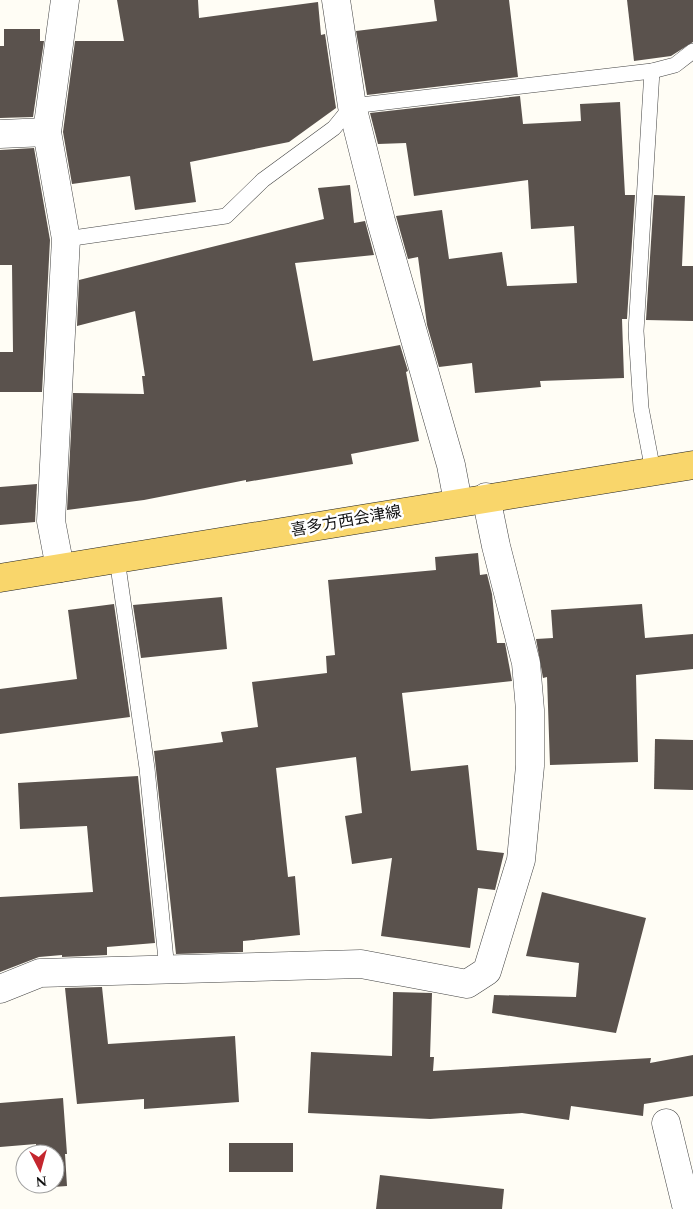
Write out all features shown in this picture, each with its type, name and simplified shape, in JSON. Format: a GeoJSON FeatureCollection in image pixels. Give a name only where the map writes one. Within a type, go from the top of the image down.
{"type":"FeatureCollection","features":[{"type":"Feature","properties":{"kind":"main road","name":"喜多方西会津線"},"geometry":{"type":"LineString","coordinates":[[0,578],[486,497],[693,465]]}},
{"type":"Feature","properties":{"kind":"street"},"geometry":{"type":"LineString","coordinates":[[60,568],[51,522],[66,239],[47,132],[65,0]]}},
{"type":"Feature","properties":{"kind":"street"},"geometry":{"type":"LineString","coordinates":[[336,0],[352,106],[382,221],[451,465],[458,502]]}},
{"type":"Feature","properties":{"kind":"street"},"geometry":{"type":"LineString","coordinates":[[0,134],[47,132]]}},
{"type":"Feature","properties":{"kind":"street"},"geometry":{"type":"LineString","coordinates":[[0,990],[40,973],[361,964],[467,984],[487,971],[521,860],[530,766],[530,710],[526,663],[496,546],[486,497]]}},
{"type":"Feature","properties":{"kind":"street"},"geometry":{"type":"LineString","coordinates":[[666,1123],[687,1209]]}},
{"type":"Feature","properties":{"kind":"lane"},"geometry":{"type":"LineString","coordinates":[[66,239],[226,216],[263,180],[334,128],[352,106],[652,71],[675,65],[693,51]]}},
{"type":"Feature","properties":{"kind":"lane"},"geometry":{"type":"LineString","coordinates":[[652,71],[636,331],[641,408],[653,471]]}},
{"type":"Feature","properties":{"kind":"lane"},"geometry":{"type":"LineString","coordinates":[[117,559],[147,768],[168,970]]}},
{"type":"Feature","properties":{"kind":"building"},"geometry":{"type":"Polygon","coordinates":[[[117,0],[198,0],[199,18],[318,2],[321,35],[325,34],[336,108],[289,142],[190,162],[196,202],[135,210],[130,176],[72,184],[63,132],[75,41],[124,41],[117,0]]]}},
{"type":"Feature","properties":{"kind":"building"},"geometry":{"type":"Polygon","coordinates":[[[434,0],[509,0],[518,77],[367,95],[356,31],[437,21],[434,0]]]}},
{"type":"Feature","properties":{"kind":"building"},"geometry":{"type":"Polygon","coordinates":[[[627,0],[693,0],[693,42],[671,56],[634,61],[627,0]]]}},
{"type":"Feature","properties":{"kind":"building"},"geometry":{"type":"Polygon","coordinates":[[[4,29],[40,29],[40,41],[44,41],[33,117],[0,118],[0,46],[4,46],[4,29]]]}},
{"type":"Feature","properties":{"kind":"building"},"geometry":{"type":"Polygon","coordinates":[[[520,96],[523,124],[581,121],[580,104],[620,102],[625,195],[635,195],[627,319],[622,319],[624,378],[540,381],[541,387],[475,393],[472,363],[439,367],[427,325],[418,257],[408,259],[396,216],[442,210],[449,259],[502,252],[507,286],[577,283],[574,226],[531,229],[528,180],[414,196],[406,143],[378,144],[370,113],[520,96]]]}},
{"type":"Feature","properties":{"kind":"building"},"geometry":{"type":"Polygon","coordinates":[[[34,148],[50,240],[42,392],[0,392],[0,352],[13,352],[12,265],[0,265],[0,150],[34,148]]]}},
{"type":"Feature","properties":{"kind":"building"},"geometry":{"type":"Polygon","coordinates":[[[350,185],[354,223],[365,221],[374,255],[295,263],[313,361],[400,345],[408,371],[406,372],[419,441],[351,454],[353,464],[246,482],[246,480],[144,500],[67,510],[73,393],[144,394],[142,376],[145,376],[135,311],[77,326],[79,280],[324,219],[318,188],[350,185]]]}},
{"type":"Feature","properties":{"kind":"building"},"geometry":{"type":"Polygon","coordinates":[[[654,195],[685,196],[682,266],[693,266],[693,321],[646,320],[654,195]]]}},
{"type":"Feature","properties":{"kind":"building"},"geometry":{"type":"Polygon","coordinates":[[[37,484],[35,522],[0,525],[0,487],[37,484]]]}},
{"type":"Feature","properties":{"kind":"building"},"geometry":{"type":"Polygon","coordinates":[[[478,553],[480,575],[487,574],[492,594],[497,643],[505,643],[512,681],[402,693],[411,771],[468,765],[477,850],[504,853],[495,890],[478,888],[470,948],[381,936],[392,858],[352,864],[345,816],[362,813],[356,757],[276,768],[288,877],[295,876],[300,935],[243,941],[243,952],[176,954],[154,751],[223,742],[221,732],[258,727],[252,682],[327,673],[326,656],[335,655],[328,580],[436,570],[435,557],[478,553]]]}},
{"type":"Feature","properties":{"kind":"building"},"geometry":{"type":"Polygon","coordinates":[[[222,597],[227,649],[141,658],[133,605],[222,597]]]}},
{"type":"Feature","properties":{"kind":"building"},"geometry":{"type":"Polygon","coordinates":[[[114,604],[130,717],[0,734],[0,689],[77,679],[68,610],[114,604]]]}},
{"type":"Feature","properties":{"kind":"building"},"geometry":{"type":"Polygon","coordinates":[[[642,604],[645,638],[693,634],[693,669],[636,675],[638,762],[550,765],[547,677],[543,678],[536,639],[553,638],[551,610],[642,604]]]}},
{"type":"Feature","properties":{"kind":"building"},"geometry":{"type":"Polygon","coordinates":[[[655,739],[693,740],[693,790],[654,789],[655,739]]]}},
{"type":"Feature","properties":{"kind":"building"},"geometry":{"type":"Polygon","coordinates":[[[138,776],[155,943],[107,947],[107,955],[39,957],[0,972],[0,897],[93,892],[87,826],[20,829],[18,783],[138,776]]]}},
{"type":"Feature","properties":{"kind":"building"},"geometry":{"type":"Polygon","coordinates":[[[542,892],[646,918],[616,1033],[492,1013],[494,995],[576,997],[579,963],[526,956],[542,892]]]}},
{"type":"Feature","properties":{"kind":"building"},"geometry":{"type":"Polygon","coordinates":[[[102,987],[108,1044],[235,1036],[239,1102],[144,1109],[144,1099],[77,1104],[65,988],[102,987]]]}},
{"type":"Feature","properties":{"kind":"building"},"geometry":{"type":"Polygon","coordinates":[[[393,992],[432,993],[430,1057],[434,1057],[433,1071],[651,1058],[650,1063],[693,1055],[693,1096],[644,1104],[643,1116],[571,1106],[569,1120],[522,1113],[430,1119],[308,1113],[311,1052],[392,1056],[393,992]]]}},
{"type":"Feature","properties":{"kind":"building"},"geometry":{"type":"Polygon","coordinates":[[[63,1098],[67,1154],[65,1154],[65,1144],[15,1144],[15,1146],[0,1147],[0,1103],[63,1098]]]}},
{"type":"Feature","properties":{"kind":"building"},"geometry":{"type":"Polygon","coordinates":[[[229,1143],[293,1143],[293,1172],[229,1172],[229,1143]]]}},
{"type":"Feature","properties":{"kind":"building"},"geometry":{"type":"Polygon","coordinates":[[[65,1154],[67,1186],[65,1186],[65,1154]]]}},
{"type":"Feature","properties":{"kind":"building"},"geometry":{"type":"Polygon","coordinates":[[[380,1175],[504,1189],[502,1209],[376,1209],[380,1175]]]}}]}
